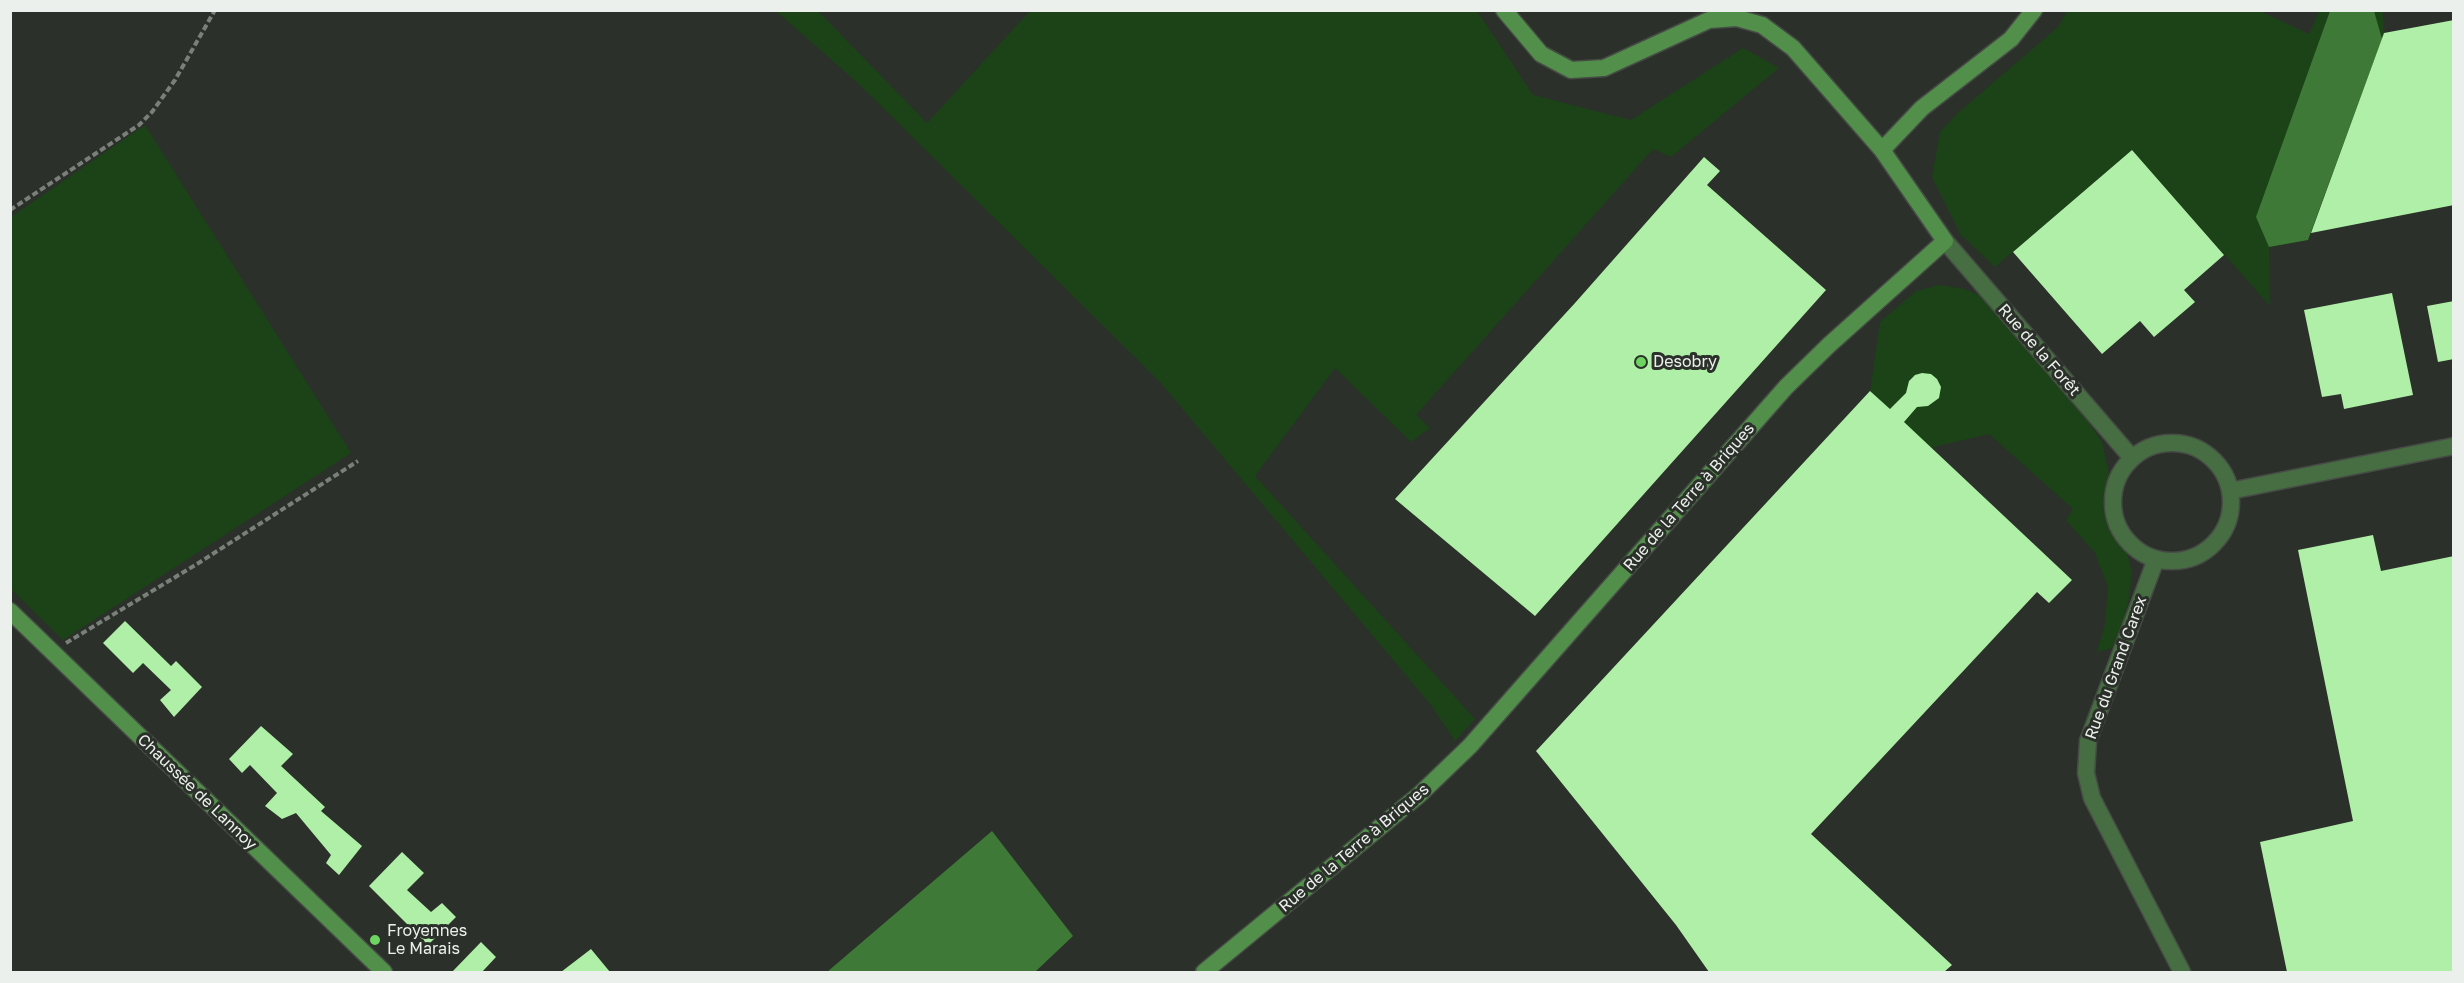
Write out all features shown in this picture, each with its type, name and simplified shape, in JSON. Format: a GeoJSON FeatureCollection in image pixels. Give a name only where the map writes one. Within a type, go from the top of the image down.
{"type":"FeatureCollection","features":[{"type":"Feature","properties":{"kind":"main road"},"geometry":{"type":"LineString","coordinates":[[1504,10],[1540,54],[1571,70],[1604,68],[1709,20],[1737,18],[1762,25],[1793,48],[1882,150],[1946,241]]}},
{"type":"Feature","properties":{"kind":"main road"},"geometry":{"type":"LineString","coordinates":[[1882,150],[1922,108],[2011,39],[2034,10]]}},
{"type":"Feature","properties":{"kind":"main road","name":"Rue de la Terre à Briques"},"geometry":{"type":"LineString","coordinates":[[1204,972],[1419,795],[1470,746],[1786,387],[1829,345],[1946,241]]}},
{"type":"Feature","properties":{"kind":"main road","name":"Chaussée de Lannoy"},"geometry":{"type":"LineString","coordinates":[[10,610],[384,972]]}},
{"type":"Feature","properties":{"kind":"street","name":"Rue de la Forêt"},"geometry":{"type":"LineString","coordinates":[[1946,241],[2132,458]]}},
{"type":"Feature","properties":{"kind":"street"},"geometry":{"type":"LineString","coordinates":[[2182,444],[2199,450],[2213,460],[2224,474],[2230,491],[2229,516],[2218,540],[2205,551],[2190,559],[2173,561],[2156,559],[2139,551],[2126,539],[2117,524],[2114,489],[2121,472],[2132,458],[2156,446],[2182,444]]}},
{"type":"Feature","properties":{"kind":"street"},"geometry":{"type":"LineString","coordinates":[[2230,491],[2454,446]]}},
{"type":"Feature","properties":{"kind":"street","name":"Rue du Grand Carex"},"geometry":{"type":"LineString","coordinates":[[2156,559],[2088,741],[2086,773],[2092,798],[2182,972]]}},
{"type":"Feature","properties":{"kind":"path"},"geometry":{"type":"LineString","coordinates":[[10,210],[139,125],[152,112],[175,80],[215,10]]}},
{"type":"Feature","properties":{"kind":"path"},"geometry":{"type":"LineString","coordinates":[[52,652],[197,564],[358,461]]}},
{"type":"Feature","properties":{"kind":"green space"},"geometry":{"type":"Polygon","coordinates":[[[776,11],[818,11],[927,123],[1030,11],[1477,11],[1533,95],[1631,120],[1743,48],[1779,68],[1671,157],[1653,149],[1416,415],[1430,428],[1411,442],[1335,368],[1255,476],[1475,719],[1455,741],[1431,705],[1160,382],[861,86],[776,11]]]}},
{"type":"Feature","properties":{"kind":"green space"},"geometry":{"type":"Polygon","coordinates":[[[2067,11],[2260,11],[2309,34],[2319,11],[2383,11],[2384,33],[2308,240],[2269,247],[2270,306],[2132,150],[1995,267],[1961,235],[1932,177],[1940,132],[1959,112],[2058,27],[2067,11]]]}},
{"type":"Feature","properties":{"kind":"green space"},"geometry":{"type":"Polygon","coordinates":[[[2330,11],[2374,11],[2382,39],[2308,240],[2269,247],[2256,217],[2330,11]]]}},
{"type":"Feature","properties":{"kind":"green space"},"geometry":{"type":"Polygon","coordinates":[[[145,125],[351,453],[63,640],[11,589],[11,217],[145,125]]]}},
{"type":"Feature","properties":{"kind":"green space"},"geometry":{"type":"Polygon","coordinates":[[[1939,285],[1964,289],[1984,297],[2073,399],[2102,442],[2109,474],[2107,505],[2114,527],[2127,553],[2132,573],[2129,599],[2121,628],[2112,648],[2097,652],[2105,624],[2108,587],[2095,553],[2066,520],[2073,509],[1989,434],[1930,448],[1904,422],[1902,397],[1890,409],[1870,391],[1880,322],[1916,291],[1939,285]]]}},
{"type":"Feature","properties":{"kind":"green space"},"geometry":{"type":"Polygon","coordinates":[[[992,831],[1073,936],[1035,972],[827,972],[992,831]]]}},
{"type":"Feature","properties":{"kind":"building"},"geometry":{"type":"Polygon","coordinates":[[[2454,20],[2454,205],[2311,233],[2384,33],[2454,20]]]}},
{"type":"Feature","properties":{"kind":"building"},"geometry":{"type":"Polygon","coordinates":[[[2132,150],[2224,255],[2184,290],[2195,302],[2154,337],[2140,321],[2102,354],[2013,252],[2132,150]]]}},
{"type":"Feature","properties":{"kind":"building","name":"Desobry"},"geometry":{"type":"Polygon","coordinates":[[[1704,157],[1720,171],[1707,185],[1826,290],[1535,616],[1395,499],[1575,303],[1704,157]]]}},
{"type":"Feature","properties":{"kind":"building"},"geometry":{"type":"Polygon","coordinates":[[[2392,293],[2413,395],[2344,409],[2341,394],[2322,397],[2304,310],[2392,293]]]}},
{"type":"Feature","properties":{"kind":"building"},"geometry":{"type":"Polygon","coordinates":[[[2454,301],[2454,359],[2438,362],[2427,306],[2454,301]]]}},
{"type":"Feature","properties":{"kind":"building"},"geometry":{"type":"Polygon","coordinates":[[[1931,374],[1937,379],[1941,387],[1939,398],[1928,406],[1917,407],[1904,422],[2072,580],[2049,603],[2037,592],[1811,834],[1952,965],[1944,972],[1709,972],[1676,925],[1536,751],[1870,391],[1890,409],[1906,393],[1909,381],[1915,375],[1931,374]]]}},
{"type":"Feature","properties":{"kind":"building"},"geometry":{"type":"Polygon","coordinates":[[[2373,535],[2381,571],[2454,556],[2454,972],[2287,972],[2260,842],[2353,821],[2298,550],[2373,535]]]}},
{"type":"Feature","properties":{"kind":"building"},"geometry":{"type":"Polygon","coordinates":[[[125,621],[171,666],[176,661],[202,687],[174,717],[160,700],[171,690],[143,663],[133,673],[103,643],[125,621]]]}},
{"type":"Feature","properties":{"kind":"building"},"geometry":{"type":"Polygon","coordinates":[[[261,726],[293,754],[281,766],[325,807],[321,811],[362,846],[339,875],[326,863],[331,855],[296,813],[282,819],[265,806],[277,793],[250,765],[242,773],[229,759],[261,726]]]}},
{"type":"Feature","properties":{"kind":"building"},"geometry":{"type":"Polygon","coordinates":[[[402,852],[424,873],[407,890],[431,912],[442,903],[456,917],[428,945],[369,886],[402,852]]]}},
{"type":"Feature","properties":{"kind":"building"},"geometry":{"type":"Polygon","coordinates":[[[481,942],[496,957],[482,972],[452,972],[481,942]]]}},
{"type":"Feature","properties":{"kind":"building"},"geometry":{"type":"Polygon","coordinates":[[[591,949],[610,972],[561,972],[591,949]]]}},
{"type":"Feature","properties":{"kind":"place","name":"Desobry"},"geometry":{"type":"Point","coordinates":[1641,362]}},
{"type":"Feature","properties":{"kind":"place","name":"Froyennes Le Marais"},"geometry":{"type":"Point","coordinates":[375,940]}}]}
